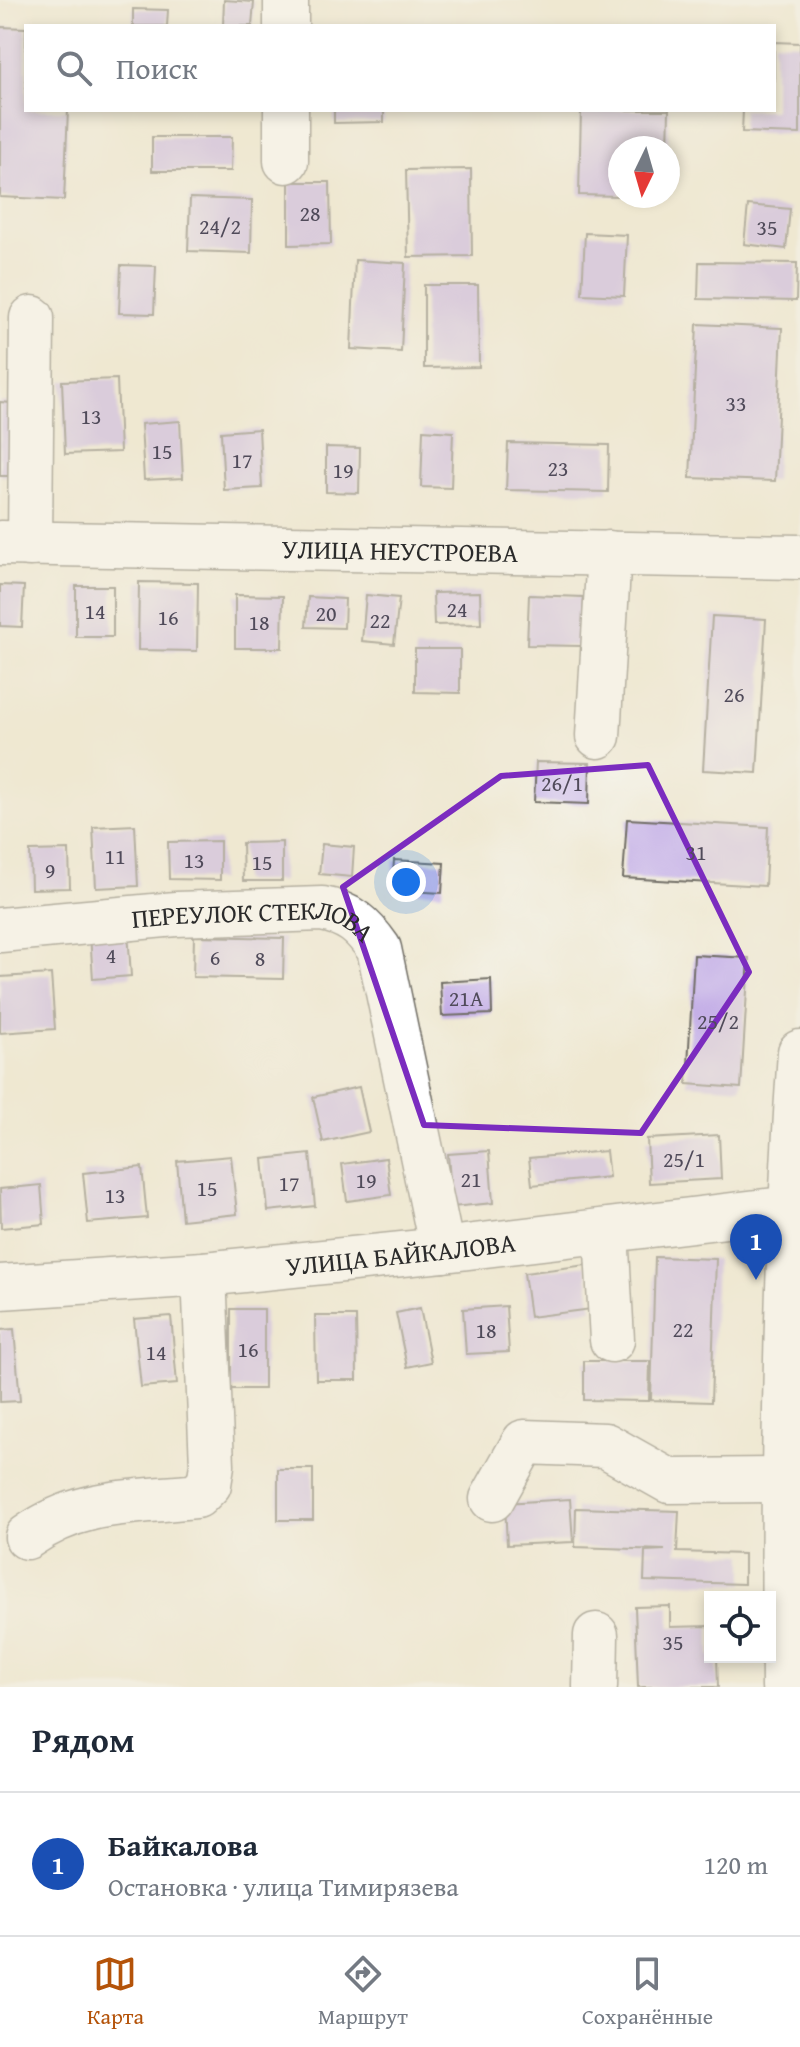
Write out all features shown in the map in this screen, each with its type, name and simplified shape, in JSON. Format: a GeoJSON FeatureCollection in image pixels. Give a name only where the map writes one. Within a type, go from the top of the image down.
{"type":"FeatureCollection","features":[{"type":"Feature","properties":{"kind":"street"},"geometry":{"type":"LineString","coordinates":[[286,0],[286,24]]}},
{"type":"Feature","properties":{"kind":"street"},"geometry":{"type":"LineString","coordinates":[[286,112],[286,161]]}},
{"type":"Feature","properties":{"kind":"street"},"geometry":{"type":"LineString","coordinates":[[15,543],[32,318]]}},
{"type":"Feature","properties":{"kind":"street","name":"УЛИЦА НЕУСТРОЕВА"},"geometry":{"type":"LineString","coordinates":[[15,543],[800,557]]}},
{"type":"Feature","properties":{"kind":"street"},"geometry":{"type":"LineString","coordinates":[[598,736],[609,553]]}},
{"type":"Feature","properties":{"kind":"street","name":"ПЕРЕУЛОК СТЕКЛОВА"},"geometry":{"type":"LineString","coordinates":[[0,930],[176,914],[322,909],[339,912],[362,925],[379,949],[442,1250]]}},
{"type":"Feature","properties":{"kind":"street"},"geometry":{"type":"LineString","coordinates":[[784,1687],[782,1480],[800,1052]]}},
{"type":"Feature","properties":{"kind":"street","name":"УЛИЦА БАЙКАЛОВА"},"geometry":{"type":"LineString","coordinates":[[0,1287],[204,1274],[606,1232],[795,1207]]}},
{"type":"Feature","properties":{"kind":"street"},"geometry":{"type":"LineString","coordinates":[[606,1232],[612,1340]]}},
{"type":"Feature","properties":{"kind":"street"},"geometry":{"type":"LineString","coordinates":[[27,1537],[51,1520],[82,1508],[197,1496],[209,1484],[212,1465],[204,1274]]}},
{"type":"Feature","properties":{"kind":"street"},"geometry":{"type":"LineString","coordinates":[[492,1499],[524,1442],[605,1445],[669,1481],[782,1480]]}},
{"type":"Feature","properties":{"kind":"street"},"geometry":{"type":"LineString","coordinates":[[595,1687],[596,1635]]}},
{"type":"Feature","properties":{"kind":"highlighted area"},"geometry":{"type":"Polygon","coordinates":[[[648,765],[749,972],[641,1133],[424,1125],[343,887],[501,776],[648,765]]]}},
{"type":"Feature","properties":{"kind":"building"},"geometry":{"type":"Polygon","coordinates":[[[224,0],[254,2],[252,24],[223,24],[224,0]]]}},
{"type":"Feature","properties":{"kind":"building"},"geometry":{"type":"Polygon","coordinates":[[[133,9],[168,10],[167,24],[133,24],[133,9]]]}},
{"type":"Feature","properties":{"kind":"building"},"geometry":{"type":"Polygon","coordinates":[[[0,27],[24,28],[24,112],[68,112],[64,200],[0,197],[0,27]]]}},
{"type":"Feature","properties":{"kind":"building"},"geometry":{"type":"Polygon","coordinates":[[[776,42],[800,43],[800,134],[742,132],[743,112],[776,112],[776,42]]]}},
{"type":"Feature","properties":{"kind":"building"},"geometry":{"type":"Polygon","coordinates":[[[334,112],[384,112],[384,122],[334,123],[334,112]]]}},
{"type":"Feature","properties":{"kind":"building"},"geometry":{"type":"Polygon","coordinates":[[[581,112],[669,112],[668,136],[608,136],[608,196],[579,195],[581,112]]]}},
{"type":"Feature","properties":{"kind":"building"},"geometry":{"type":"Polygon","coordinates":[[[152,137],[232,137],[231,171],[152,171],[152,137]]]}},
{"type":"Feature","properties":{"kind":"building"},"geometry":{"type":"Polygon","coordinates":[[[471,169],[472,256],[408,257],[406,170],[471,169]]]}},
{"type":"Feature","properties":{"kind":"building"},"geometry":{"type":"Polygon","coordinates":[[[289,182],[330,182],[331,244],[289,245],[289,182]]]}},
{"type":"Feature","properties":{"kind":"building"},"geometry":{"type":"Polygon","coordinates":[[[190,198],[252,200],[251,253],[188,251],[190,198]]]}},
{"type":"Feature","properties":{"kind":"building"},"geometry":{"type":"Polygon","coordinates":[[[748,205],[790,209],[786,249],[744,244],[748,205]]]}},
{"type":"Feature","properties":{"kind":"building"},"geometry":{"type":"Polygon","coordinates":[[[585,233],[627,235],[624,296],[582,294],[585,233]]]}},
{"type":"Feature","properties":{"kind":"building"},"geometry":{"type":"Polygon","coordinates":[[[355,260],[405,263],[401,352],[351,349],[355,260]]]}},
{"type":"Feature","properties":{"kind":"building"},"geometry":{"type":"Polygon","coordinates":[[[699,262],[797,263],[796,301],[698,299],[699,262]]]}},
{"type":"Feature","properties":{"kind":"building"},"geometry":{"type":"Polygon","coordinates":[[[121,265],[156,266],[154,314],[119,313],[121,265]]]}},
{"type":"Feature","properties":{"kind":"building"},"geometry":{"type":"Polygon","coordinates":[[[424,285],[478,285],[479,367],[424,368],[424,285]]]}},
{"type":"Feature","properties":{"kind":"building"},"geometry":{"type":"Polygon","coordinates":[[[697,324],[782,328],[775,481],[690,478],[697,324]]]}},
{"type":"Feature","properties":{"kind":"building"},"geometry":{"type":"Polygon","coordinates":[[[117,379],[120,452],[65,454],[62,381],[117,379]]]}},
{"type":"Feature","properties":{"kind":"building"},"geometry":{"type":"Polygon","coordinates":[[[0,402],[11,403],[8,476],[0,476],[0,402]]]}},
{"type":"Feature","properties":{"kind":"building"},"geometry":{"type":"Polygon","coordinates":[[[180,421],[183,478],[144,480],[141,424],[180,421]]]}},
{"type":"Feature","properties":{"kind":"building"},"geometry":{"type":"Polygon","coordinates":[[[259,429],[262,488],[224,490],[221,432],[259,429]]]}},
{"type":"Feature","properties":{"kind":"building"},"geometry":{"type":"Polygon","coordinates":[[[423,430],[453,432],[451,488],[421,487],[423,430]]]}},
{"type":"Feature","properties":{"kind":"building"},"geometry":{"type":"Polygon","coordinates":[[[508,443],[609,445],[608,492],[506,490],[508,443]]]}},
{"type":"Feature","properties":{"kind":"building"},"geometry":{"type":"Polygon","coordinates":[[[326,447],[360,448],[359,493],[326,492],[326,447]]]}},
{"type":"Feature","properties":{"kind":"building"},"geometry":{"type":"Polygon","coordinates":[[[139,582],[198,583],[197,651],[138,650],[139,582]]]}},
{"type":"Feature","properties":{"kind":"building"},"geometry":{"type":"Polygon","coordinates":[[[0,585],[24,586],[22,627],[0,626],[0,585]]]}},
{"type":"Feature","properties":{"kind":"building"},"geometry":{"type":"Polygon","coordinates":[[[76,586],[113,586],[113,637],[76,637],[76,586]]]}},
{"type":"Feature","properties":{"kind":"building"},"geometry":{"type":"Polygon","coordinates":[[[480,592],[481,624],[434,625],[433,593],[480,592]]]}},
{"type":"Feature","properties":{"kind":"building"},"geometry":{"type":"Polygon","coordinates":[[[235,595],[283,596],[282,648],[235,648],[235,595]]]}},
{"type":"Feature","properties":{"kind":"building"},"geometry":{"type":"Polygon","coordinates":[[[366,595],[399,598],[394,644],[362,641],[366,595]]]}},
{"type":"Feature","properties":{"kind":"building"},"geometry":{"type":"Polygon","coordinates":[[[529,595],[584,597],[582,646],[527,645],[529,595]]]}},
{"type":"Feature","properties":{"kind":"building"},"geometry":{"type":"Polygon","coordinates":[[[308,597],[345,599],[344,628],[306,627],[308,597]]]}},
{"type":"Feature","properties":{"kind":"building"},"geometry":{"type":"Polygon","coordinates":[[[712,616],[766,619],[757,773],[703,770],[712,616]]]}},
{"type":"Feature","properties":{"kind":"building"},"geometry":{"type":"Polygon","coordinates":[[[415,649],[460,649],[460,693],[415,692],[415,649]]]}},
{"type":"Feature","properties":{"kind":"building"},"geometry":{"type":"Polygon","coordinates":[[[536,762],[590,763],[589,804],[534,802],[536,762]]]}},
{"type":"Feature","properties":{"kind":"building"},"geometry":{"type":"Polygon","coordinates":[[[627,819],[768,827],[765,886],[623,878],[627,819]]]}},
{"type":"Feature","properties":{"kind":"building"},"geometry":{"type":"Polygon","coordinates":[[[135,825],[138,886],[96,888],[93,827],[135,825]]]}},
{"type":"Feature","properties":{"kind":"building"},"geometry":{"type":"Polygon","coordinates":[[[220,841],[220,880],[169,879],[168,842],[220,841]]]}},
{"type":"Feature","properties":{"kind":"building"},"geometry":{"type":"Polygon","coordinates":[[[282,842],[282,881],[243,881],[242,843],[282,842]]]}},
{"type":"Feature","properties":{"kind":"building"},"geometry":{"type":"Polygon","coordinates":[[[322,844],[354,847],[352,877],[319,874],[322,844]]]}},
{"type":"Feature","properties":{"kind":"building"},"geometry":{"type":"Polygon","coordinates":[[[69,850],[70,888],[31,889],[30,851],[69,850]]]}},
{"type":"Feature","properties":{"kind":"building"},"geometry":{"type":"Polygon","coordinates":[[[394,860],[444,863],[442,893],[392,890],[394,860]]]}},
{"type":"Feature","properties":{"kind":"building"},"geometry":{"type":"Polygon","coordinates":[[[128,932],[131,976],[93,979],[90,934],[128,932]]]}},
{"type":"Feature","properties":{"kind":"building"},"geometry":{"type":"Polygon","coordinates":[[[194,936],[284,938],[283,979],[193,977],[194,936]]]}},
{"type":"Feature","properties":{"kind":"building"},"geometry":{"type":"Polygon","coordinates":[[[694,955],[749,958],[741,1088],[687,1084],[694,955]]]}},
{"type":"Feature","properties":{"kind":"building"},"geometry":{"type":"Polygon","coordinates":[[[51,974],[55,1029],[0,1033],[0,977],[51,974]]]}},
{"type":"Feature","properties":{"kind":"building"},"geometry":{"type":"Polygon","coordinates":[[[491,979],[492,1014],[442,1016],[440,982],[491,979]]]}},
{"type":"Feature","properties":{"kind":"building"},"geometry":{"type":"Polygon","coordinates":[[[359,1087],[369,1132],[323,1142],[313,1097],[359,1087]]]}},
{"type":"Feature","properties":{"kind":"building"},"geometry":{"type":"Polygon","coordinates":[[[719,1135],[721,1179],[649,1183],[647,1139],[719,1135]]]}},
{"type":"Feature","properties":{"kind":"building"},"geometry":{"type":"Polygon","coordinates":[[[489,1151],[493,1203],[452,1207],[448,1154],[489,1151]]]}},
{"type":"Feature","properties":{"kind":"building"},"geometry":{"type":"Polygon","coordinates":[[[606,1151],[609,1177],[532,1185],[529,1158],[606,1151]]]}},
{"type":"Feature","properties":{"kind":"building"},"geometry":{"type":"Polygon","coordinates":[[[310,1154],[315,1206],[268,1211],[263,1159],[310,1154]]]}},
{"type":"Feature","properties":{"kind":"building"},"geometry":{"type":"Polygon","coordinates":[[[231,1156],[237,1214],[182,1220],[177,1161],[231,1156]]]}},
{"type":"Feature","properties":{"kind":"building"},"geometry":{"type":"Polygon","coordinates":[[[386,1158],[391,1195],[347,1201],[342,1164],[386,1158]]]}},
{"type":"Feature","properties":{"kind":"building"},"geometry":{"type":"Polygon","coordinates":[[[142,1167],[147,1218],[88,1223],[83,1173],[142,1167]]]}},
{"type":"Feature","properties":{"kind":"building"},"geometry":{"type":"Polygon","coordinates":[[[41,1185],[44,1224],[1,1228],[0,1189],[41,1185]]]}},
{"type":"Feature","properties":{"kind":"building"},"geometry":{"type":"Polygon","coordinates":[[[655,1257],[716,1259],[711,1402],[651,1400],[655,1257]]]}},
{"type":"Feature","properties":{"kind":"building"},"geometry":{"type":"Polygon","coordinates":[[[586,1265],[592,1309],[530,1317],[524,1273],[586,1265]]]}},
{"type":"Feature","properties":{"kind":"building"},"geometry":{"type":"Polygon","coordinates":[[[506,1306],[509,1352],[466,1354],[463,1309],[506,1306]]]}},
{"type":"Feature","properties":{"kind":"building"},"geometry":{"type":"Polygon","coordinates":[[[420,1308],[431,1362],[407,1367],[396,1313],[420,1308]]]}},
{"type":"Feature","properties":{"kind":"building"},"geometry":{"type":"Polygon","coordinates":[[[231,1309],[264,1309],[264,1389],[231,1389],[231,1309]]]}},
{"type":"Feature","properties":{"kind":"building"},"geometry":{"type":"Polygon","coordinates":[[[171,1316],[177,1384],[141,1387],[134,1319],[171,1316]]]}},
{"type":"Feature","properties":{"kind":"building"},"geometry":{"type":"Polygon","coordinates":[[[315,1316],[356,1316],[357,1380],[316,1380],[315,1316]]]}},
{"type":"Feature","properties":{"kind":"building"},"geometry":{"type":"Polygon","coordinates":[[[14,1329],[20,1401],[0,1402],[0,1330],[14,1329]]]}},
{"type":"Feature","properties":{"kind":"building"},"geometry":{"type":"Polygon","coordinates":[[[584,1361],[650,1361],[649,1401],[584,1400],[584,1361]]]}},
{"type":"Feature","properties":{"kind":"building"},"geometry":{"type":"Polygon","coordinates":[[[278,1469],[313,1469],[313,1520],[278,1520],[278,1469]]]}},
{"type":"Feature","properties":{"kind":"building"},"geometry":{"type":"Polygon","coordinates":[[[570,1499],[573,1542],[507,1545],[505,1503],[570,1499]]]}},
{"type":"Feature","properties":{"kind":"building"},"geometry":{"type":"Polygon","coordinates":[[[576,1508],[679,1511],[677,1552],[744,1554],[744,1584],[644,1581],[645,1551],[665,1550],[575,1547],[576,1508]]]}},
{"type":"Feature","properties":{"kind":"building"},"geometry":{"type":"Polygon","coordinates":[[[670,1606],[670,1627],[704,1626],[704,1663],[717,1663],[718,1687],[638,1687],[635,1607],[670,1606]]]}},
{"type":"Feature","properties":{"kind":"place","name":"Байкалова"},"geometry":{"type":"Point","coordinates":[756,1280]}}]}
